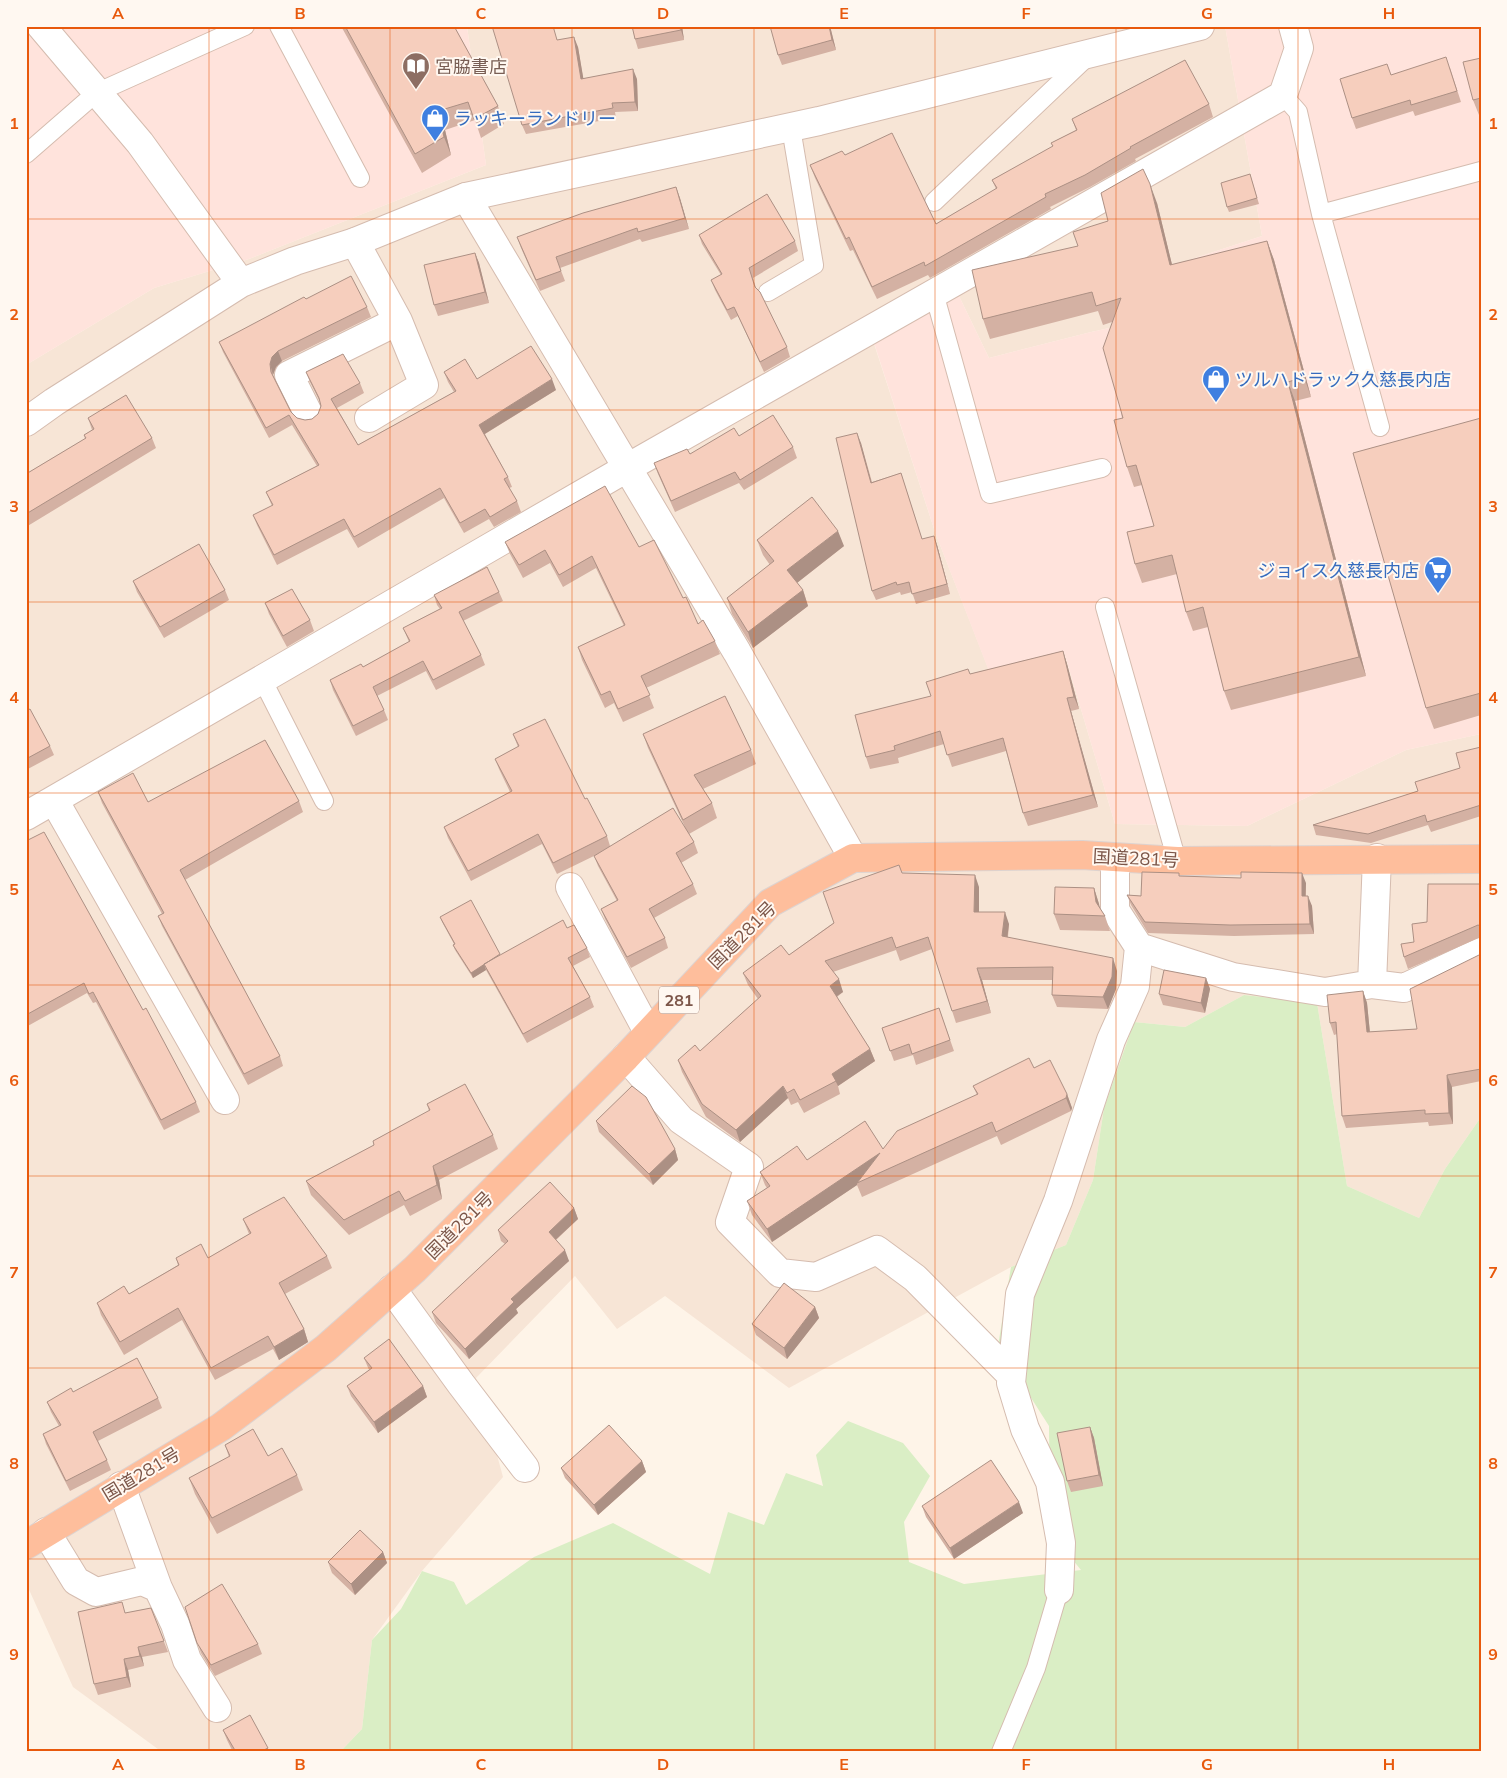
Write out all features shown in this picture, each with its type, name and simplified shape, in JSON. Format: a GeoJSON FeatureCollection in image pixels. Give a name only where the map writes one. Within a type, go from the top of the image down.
{"type":"FeatureCollection","features":[{"type":"Feature","properties":{"kind":"highway","name":"国道281号"},"geometry":{"type":"LineString","coordinates":[[36,1538],[221,1427],[326,1348],[392,1289],[626,1057],[770,903],[854,858],[1082,856],[1177,861],[1377,858],[1481,859]]}},
{"type":"Feature","properties":{"kind":"street"},"geometry":{"type":"LineString","coordinates":[[41,26],[140,144],[241,283]]}},
{"type":"Feature","properties":{"kind":"street"},"geometry":{"type":"LineString","coordinates":[[26,422],[54,402],[241,283],[295,261],[355,242],[466,197],[792,128],[1200,26]]}},
{"type":"Feature","properties":{"kind":"street"},"geometry":{"type":"LineString","coordinates":[[26,816],[627,468],[1283,95],[1300,48],[1294,26]]}},
{"type":"Feature","properties":{"kind":"street"},"geometry":{"type":"LineString","coordinates":[[466,197],[737,652],[854,858]]}},
{"type":"Feature","properties":{"kind":"street"},"geometry":{"type":"LineString","coordinates":[[355,242],[398,322],[424,385],[369,418]]}},
{"type":"Feature","properties":{"kind":"street"},"geometry":{"type":"LineString","coordinates":[[309,416],[289,375],[398,322]]}},
{"type":"Feature","properties":{"kind":"street"},"geometry":{"type":"LineString","coordinates":[[54,800],[225,1100]]}},
{"type":"Feature","properties":{"kind":"street"},"geometry":{"type":"LineString","coordinates":[[1115,858],[1115,910],[1140,947],[1233,977],[1325,992],[1372,984],[1404,988],[1481,952]]}},
{"type":"Feature","properties":{"kind":"street"},"geometry":{"type":"LineString","coordinates":[[1372,984],[1377,858]]}},
{"type":"Feature","properties":{"kind":"street"},"geometry":{"type":"LineString","coordinates":[[570,887],[648,1032]]}},
{"type":"Feature","properties":{"kind":"street"},"geometry":{"type":"LineString","coordinates":[[1059,1590],[1061,1543],[1050,1482],[1025,1429],[1011,1383],[1020,1294],[1058,1202],[1111,1040],[1135,986],[1140,947]]}},
{"type":"Feature","properties":{"kind":"street"},"geometry":{"type":"LineString","coordinates":[[626,1057],[681,1120],[748,1167],[730,1222],[780,1273],[816,1277],[877,1250],[915,1278],[1012,1375]]}},
{"type":"Feature","properties":{"kind":"street"},"geometry":{"type":"LineString","coordinates":[[392,1289],[460,1384],[525,1468]]}},
{"type":"Feature","properties":{"kind":"street"},"geometry":{"type":"LineString","coordinates":[[121,1486],[158,1588],[187,1660],[217,1708]]}},
{"type":"Feature","properties":{"kind":"street"},"geometry":{"type":"LineString","coordinates":[[36,1538],[76,1581],[96,1592],[142,1581],[158,1588]]}},
{"type":"Feature","properties":{"kind":"lane"},"geometry":{"type":"LineString","coordinates":[[27,151],[96,93],[245,26]]}},
{"type":"Feature","properties":{"kind":"lane"},"geometry":{"type":"LineString","coordinates":[[279,26],[360,178]]}},
{"type":"Feature","properties":{"kind":"lane"},"geometry":{"type":"LineString","coordinates":[[934,202],[1090,54]]}},
{"type":"Feature","properties":{"kind":"lane"},"geometry":{"type":"LineString","coordinates":[[1283,95],[1298,112],[1321,214],[1380,427]]}},
{"type":"Feature","properties":{"kind":"lane"},"geometry":{"type":"LineString","coordinates":[[768,292],[814,265],[792,128]]}},
{"type":"Feature","properties":{"kind":"lane"},"geometry":{"type":"LineString","coordinates":[[1321,214],[1481,171]]}},
{"type":"Feature","properties":{"kind":"lane"},"geometry":{"type":"LineString","coordinates":[[934,293],[990,494],[1102,468]]}},
{"type":"Feature","properties":{"kind":"lane"},"geometry":{"type":"LineString","coordinates":[[1105,607],[1177,861]]}},
{"type":"Feature","properties":{"kind":"lane"},"geometry":{"type":"LineString","coordinates":[[262,679],[324,800]]}},
{"type":"Feature","properties":{"kind":"lane"},"geometry":{"type":"LineString","coordinates":[[1001,1752],[1036,1668],[1059,1590]]}},
{"type":"Feature","properties":{"kind":"shaded area"},"geometry":{"type":"Polygon","coordinates":[[[26,26],[467,26],[486,165],[249,259],[154,288],[26,365],[26,26]]]}},
{"type":"Feature","properties":{"kind":"shaded area"},"geometry":{"type":"Polygon","coordinates":[[[467,26],[1225,26],[1262,236],[1128,280],[1141,321],[989,358],[959,296],[867,322],[935,532],[990,673],[1064,652],[1115,824],[1247,826],[1406,750],[1481,734],[1481,1117],[1445,1169],[1419,1218],[1347,1186],[1317,1003],[1244,995],[1185,1027],[1134,1022],[1104,1108],[1093,1180],[1066,1245],[1011,1267],[789,1388],[665,1296],[617,1329],[575,1276],[476,1378],[503,1477],[422,1571],[372,1640],[362,1729],[340,1752],[162,1752],[73,1687],[26,1583],[26,365],[154,288],[249,259],[486,165],[467,26]]]}},
{"type":"Feature","properties":{"kind":"shaded area"},"geometry":{"type":"Polygon","coordinates":[[[1225,26],[1481,26],[1481,734],[1406,750],[1247,826],[1115,824],[1064,652],[990,674],[935,532],[867,321],[959,296],[989,358],[1141,321],[1128,280],[1262,236],[1225,26]]]}},
{"type":"Feature","properties":{"kind":"green space"},"geometry":{"type":"Polygon","coordinates":[[[1244,995],[1317,1003],[1347,1186],[1419,1218],[1445,1169],[1481,1117],[1481,1752],[340,1752],[362,1729],[372,1640],[401,1609],[422,1571],[454,1582],[466,1605],[534,1557],[613,1523],[710,1574],[728,1512],[764,1525],[786,1473],[823,1486],[816,1455],[848,1421],[903,1443],[930,1476],[904,1522],[909,1562],[964,1584],[1081,1570],[1050,1532],[1049,1426],[998,1346],[1011,1267],[1066,1245],[1093,1180],[1104,1108],[1134,1022],[1185,1027],[1244,995]]]}},
{"type":"Feature","properties":{"kind":"building","name":"宮脇書店"},"geometry":{"type":"Polygon","coordinates":[[[345,26],[454,26],[498,106],[474,119],[468,102],[438,111],[444,137],[415,154],[345,26]]]}},
{"type":"Feature","properties":{"kind":"building"},"geometry":{"type":"Polygon","coordinates":[[[492,26],[553,26],[557,40],[574,37],[581,79],[633,69],[635,102],[612,103],[613,108],[522,125],[492,26]]]}},
{"type":"Feature","properties":{"kind":"building"},"geometry":{"type":"Polygon","coordinates":[[[632,26],[680,26],[681,30],[635,39],[632,26]]]}},
{"type":"Feature","properties":{"kind":"building"},"geometry":{"type":"Polygon","coordinates":[[[770,26],[829,26],[832,40],[778,55],[770,26]]]}},
{"type":"Feature","properties":{"kind":"building"},"geometry":{"type":"Polygon","coordinates":[[[1446,57],[1457,91],[1411,105],[1410,100],[1352,118],[1340,79],[1387,64],[1391,75],[1446,57]]]}},
{"type":"Feature","properties":{"kind":"building"},"geometry":{"type":"Polygon","coordinates":[[[1481,58],[1481,98],[1473,100],[1463,62],[1481,58]]]}},
{"type":"Feature","properties":{"kind":"building"},"geometry":{"type":"Polygon","coordinates":[[[1185,60],[1209,104],[1130,147],[1085,175],[1045,194],[1046,197],[925,266],[924,262],[872,287],[849,237],[846,239],[810,165],[842,151],[845,155],[892,133],[936,224],[997,188],[992,180],[1053,146],[1051,143],[1077,130],[1072,119],[1185,60]]]}},
{"type":"Feature","properties":{"kind":"building"},"geometry":{"type":"Polygon","coordinates":[[[1143,169],[1150,184],[1170,265],[1267,241],[1304,377],[1288,382],[1359,657],[1224,691],[1203,607],[1186,612],[1172,555],[1135,564],[1127,532],[1154,526],[1136,465],[1127,467],[1114,420],[1123,418],[1103,348],[1121,298],[1096,306],[1092,292],[983,319],[972,270],[1078,246],[1073,232],[1108,221],[1101,193],[1143,169]]]}},
{"type":"Feature","properties":{"kind":"building"},"geometry":{"type":"Polygon","coordinates":[[[1250,174],[1257,198],[1227,207],[1221,183],[1250,174]]]}},
{"type":"Feature","properties":{"kind":"building"},"geometry":{"type":"Polygon","coordinates":[[[676,187],[685,218],[638,232],[637,228],[556,257],[561,271],[536,280],[517,237],[583,213],[676,187]]]}},
{"type":"Feature","properties":{"kind":"building"},"geometry":{"type":"Polygon","coordinates":[[[767,194],[795,241],[749,268],[755,287],[760,292],[787,347],[760,362],[734,307],[727,310],[711,280],[722,274],[699,235],[767,194]]]}},
{"type":"Feature","properties":{"kind":"building"},"geometry":{"type":"Polygon","coordinates":[[[475,253],[485,292],[434,305],[424,265],[475,253]]]}},
{"type":"Feature","properties":{"kind":"building"},"geometry":{"type":"Polygon","coordinates":[[[351,276],[367,307],[278,351],[272,357],[270,364],[271,372],[291,412],[297,418],[312,419],[318,414],[321,406],[306,372],[343,354],[360,383],[331,399],[358,445],[456,391],[444,372],[465,359],[477,379],[531,346],[552,379],[479,425],[508,477],[504,479],[517,501],[490,517],[485,509],[460,523],[440,488],[354,537],[344,519],[274,555],[253,515],[273,505],[266,492],[319,465],[289,415],[266,428],[219,342],[304,297],[306,299],[351,276]]]}},
{"type":"Feature","properties":{"kind":"building"},"geometry":{"type":"Polygon","coordinates":[[[126,395],[152,438],[26,514],[26,474],[86,438],[84,435],[94,429],[88,418],[126,395]]]}},
{"type":"Feature","properties":{"kind":"building"},"geometry":{"type":"Polygon","coordinates":[[[773,415],[793,447],[740,480],[735,472],[671,501],[654,463],[687,449],[690,454],[734,428],[739,436],[773,415]]]}},
{"type":"Feature","properties":{"kind":"building","name":"ジョイス久慈長内店"},"geometry":{"type":"Polygon","coordinates":[[[1481,418],[1481,693],[1426,708],[1353,453],[1481,418]]]}},
{"type":"Feature","properties":{"kind":"building"},"geometry":{"type":"Polygon","coordinates":[[[857,433],[871,483],[901,473],[922,539],[934,536],[947,584],[912,594],[909,582],[897,585],[896,582],[872,591],[836,438],[857,433]]]}},
{"type":"Feature","properties":{"kind":"building"},"geometry":{"type":"Polygon","coordinates":[[[605,486],[639,547],[654,540],[683,598],[686,597],[698,624],[703,620],[715,641],[641,676],[650,695],[618,709],[610,691],[601,695],[578,647],[625,625],[592,556],[559,575],[545,550],[519,565],[505,542],[605,486]]]}},
{"type":"Feature","properties":{"kind":"building"},"geometry":{"type":"Polygon","coordinates":[[[812,497],[838,531],[787,570],[803,590],[748,632],[727,598],[774,561],[757,540],[812,497]]]}},
{"type":"Feature","properties":{"kind":"building"},"geometry":{"type":"Polygon","coordinates":[[[199,544],[225,590],[160,627],[133,581],[199,544]]]}},
{"type":"Feature","properties":{"kind":"building"},"geometry":{"type":"Polygon","coordinates":[[[487,567],[499,592],[459,612],[481,655],[433,680],[423,661],[373,687],[384,710],[353,726],[330,680],[361,664],[363,667],[410,641],[403,628],[442,608],[434,595],[487,567]]]}},
{"type":"Feature","properties":{"kind":"building"},"geometry":{"type":"Polygon","coordinates":[[[292,589],[310,620],[283,636],[265,603],[292,589]]]}},
{"type":"Feature","properties":{"kind":"building"},"geometry":{"type":"Polygon","coordinates":[[[1063,651],[1074,697],[1067,698],[1093,795],[1023,813],[1003,738],[947,755],[940,731],[894,746],[895,750],[866,757],[855,715],[931,696],[926,682],[968,669],[970,674],[1063,651]]]}},
{"type":"Feature","properties":{"kind":"building"},"geometry":{"type":"Polygon","coordinates":[[[725,696],[751,750],[694,775],[712,803],[683,820],[643,734],[725,696]]]}},
{"type":"Feature","properties":{"kind":"building"},"geometry":{"type":"Polygon","coordinates":[[[30,709],[50,746],[26,759],[26,711],[30,709]]]}},
{"type":"Feature","properties":{"kind":"building"},"geometry":{"type":"Polygon","coordinates":[[[545,719],[585,799],[587,798],[607,836],[553,863],[538,834],[468,871],[444,827],[512,791],[495,759],[519,746],[513,734],[545,719]]]}},
{"type":"Feature","properties":{"kind":"building"},"geometry":{"type":"Polygon","coordinates":[[[265,740],[299,801],[180,870],[280,1056],[244,1074],[158,916],[164,913],[98,792],[133,773],[148,802],[265,740]]]}},
{"type":"Feature","properties":{"kind":"building"},"geometry":{"type":"Polygon","coordinates":[[[1481,747],[1481,805],[1427,822],[1425,815],[1368,834],[1313,825],[1418,791],[1415,782],[1460,768],[1456,753],[1481,747]]]}},
{"type":"Feature","properties":{"kind":"building"},"geometry":{"type":"Polygon","coordinates":[[[673,808],[694,842],[676,853],[693,884],[649,909],[665,938],[627,957],[601,909],[618,900],[594,856],[673,808]]]}},
{"type":"Feature","properties":{"kind":"building"},"geometry":{"type":"Polygon","coordinates":[[[44,832],[143,1010],[146,1008],[196,1102],[161,1120],[93,992],[89,994],[84,983],[26,1015],[26,841],[44,832]]]}},
{"type":"Feature","properties":{"kind":"building"},"geometry":{"type":"Polygon","coordinates":[[[899,865],[902,873],[975,875],[974,912],[1005,912],[1002,936],[1113,958],[1112,977],[1103,997],[1052,995],[1053,967],[977,968],[987,1001],[952,1011],[928,937],[896,948],[892,937],[825,961],[839,979],[830,986],[870,1049],[832,1074],[836,1081],[800,1100],[794,1089],[787,1093],[783,1086],[736,1130],[702,1104],[678,1060],[695,1045],[700,1051],[761,996],[743,973],[781,945],[789,955],[834,923],[823,892],[899,865]]]}},
{"type":"Feature","properties":{"kind":"building"},"geometry":{"type":"Polygon","coordinates":[[[1142,872],[1179,873],[1179,876],[1241,878],[1241,872],[1302,873],[1302,896],[1308,896],[1310,924],[1230,925],[1145,922],[1127,895],[1141,896],[1142,872]]]}},
{"type":"Feature","properties":{"kind":"building"},"geometry":{"type":"Polygon","coordinates":[[[1428,884],[1481,884],[1481,926],[1478,925],[1404,957],[1401,944],[1414,942],[1412,924],[1427,922],[1428,884]]]}},
{"type":"Feature","properties":{"kind":"building"},"geometry":{"type":"Polygon","coordinates":[[[1055,887],[1094,888],[1096,902],[1105,916],[1054,914],[1055,887]]]}},
{"type":"Feature","properties":{"kind":"building"},"geometry":{"type":"Polygon","coordinates":[[[471,900],[500,954],[471,973],[453,945],[455,944],[440,917],[471,900]]]}},
{"type":"Feature","properties":{"kind":"building"},"geometry":{"type":"Polygon","coordinates":[[[563,920],[567,928],[574,925],[587,948],[568,958],[590,997],[523,1034],[484,964],[563,920]]]}},
{"type":"Feature","properties":{"kind":"building"},"geometry":{"type":"Polygon","coordinates":[[[1481,954],[1481,1069],[1447,1075],[1449,1113],[1425,1114],[1425,1110],[1342,1116],[1336,1022],[1330,1023],[1327,995],[1363,991],[1367,1032],[1417,1029],[1410,989],[1481,954]]]}},
{"type":"Feature","properties":{"kind":"building"},"geometry":{"type":"Polygon","coordinates":[[[1164,970],[1206,978],[1201,1003],[1159,994],[1164,970]]]}},
{"type":"Feature","properties":{"kind":"building"},"geometry":{"type":"Polygon","coordinates":[[[939,1008],[950,1040],[912,1054],[909,1044],[890,1051],[882,1028],[939,1008]]]}},
{"type":"Feature","properties":{"kind":"building"},"geometry":{"type":"Polygon","coordinates":[[[1029,1058],[1034,1068],[1050,1060],[1067,1094],[1066,1098],[996,1132],[992,1122],[857,1183],[880,1153],[767,1229],[747,1201],[770,1186],[760,1172],[797,1146],[807,1160],[865,1121],[883,1149],[897,1131],[978,1094],[973,1086],[1029,1058]]]}},
{"type":"Feature","properties":{"kind":"building"},"geometry":{"type":"Polygon","coordinates":[[[465,1084],[493,1135],[433,1166],[437,1185],[405,1201],[399,1191],[344,1220],[306,1181],[374,1145],[373,1141],[430,1110],[427,1104],[465,1084]]]}},
{"type":"Feature","properties":{"kind":"building"},"geometry":{"type":"Polygon","coordinates":[[[632,1086],[646,1097],[675,1149],[649,1174],[596,1121],[632,1086]]]}},
{"type":"Feature","properties":{"kind":"building"},"geometry":{"type":"Polygon","coordinates":[[[550,1182],[574,1208],[549,1232],[565,1250],[511,1299],[514,1302],[465,1349],[432,1312],[508,1241],[498,1230],[550,1182]]]}},
{"type":"Feature","properties":{"kind":"building"},"geometry":{"type":"Polygon","coordinates":[[[284,1197],[327,1256],[279,1283],[304,1329],[274,1347],[268,1336],[211,1368],[178,1308],[120,1342],[97,1303],[124,1286],[129,1294],[179,1265],[176,1258],[201,1244],[208,1258],[251,1233],[243,1219],[284,1197]]]}},
{"type":"Feature","properties":{"kind":"building"},"geometry":{"type":"Polygon","coordinates":[[[784,1283],[815,1307],[784,1348],[752,1324],[784,1283]]]}},
{"type":"Feature","properties":{"kind":"building"},"geometry":{"type":"Polygon","coordinates":[[[389,1339],[423,1386],[374,1422],[347,1386],[372,1368],[364,1358],[389,1339]]]}},
{"type":"Feature","properties":{"kind":"building"},"geometry":{"type":"Polygon","coordinates":[[[137,1358],[158,1398],[93,1432],[107,1460],[66,1481],[43,1434],[61,1425],[47,1402],[71,1388],[73,1392],[137,1358]]]}},
{"type":"Feature","properties":{"kind":"building"},"geometry":{"type":"Polygon","coordinates":[[[609,1425],[642,1461],[594,1505],[561,1468],[609,1425]]]}},
{"type":"Feature","properties":{"kind":"building"},"geometry":{"type":"Polygon","coordinates":[[[1090,1427],[1099,1475],[1067,1481],[1057,1433],[1090,1427]]]}},
{"type":"Feature","properties":{"kind":"building"},"geometry":{"type":"Polygon","coordinates":[[[253,1429],[268,1456],[282,1448],[297,1475],[212,1518],[189,1478],[230,1456],[225,1445],[253,1429]]]}},
{"type":"Feature","properties":{"kind":"building"},"geometry":{"type":"Polygon","coordinates":[[[991,1460],[1019,1502],[950,1548],[922,1506],[991,1460]]]}},
{"type":"Feature","properties":{"kind":"building"},"geometry":{"type":"Polygon","coordinates":[[[360,1530],[383,1552],[351,1584],[328,1562],[360,1530]]]}},
{"type":"Feature","properties":{"kind":"building"},"geometry":{"type":"Polygon","coordinates":[[[222,1584],[258,1644],[211,1665],[197,1643],[185,1607],[222,1584]]]}},
{"type":"Feature","properties":{"kind":"building"},"geometry":{"type":"Polygon","coordinates":[[[122,1602],[125,1613],[151,1608],[164,1641],[138,1647],[140,1656],[124,1659],[127,1677],[94,1684],[78,1612],[122,1602]]]}},
{"type":"Feature","properties":{"kind":"building"},"geometry":{"type":"Polygon","coordinates":[[[250,1715],[268,1748],[260,1752],[236,1752],[223,1730],[250,1715]]]}},
{"type":"Feature","properties":{"kind":"place","name":"宮脇書店"},"geometry":{"type":"Point","coordinates":[416,90]}},
{"type":"Feature","properties":{"kind":"place","name":"ラッキーランドリー"},"geometry":{"type":"Point","coordinates":[435,142]}},
{"type":"Feature","properties":{"kind":"place","name":"ツルハドラック久慈長内店"},"geometry":{"type":"Point","coordinates":[1216,403]}},
{"type":"Feature","properties":{"kind":"place","name":"ジョイス久慈長内店"},"geometry":{"type":"Point","coordinates":[1438,594]}}]}
